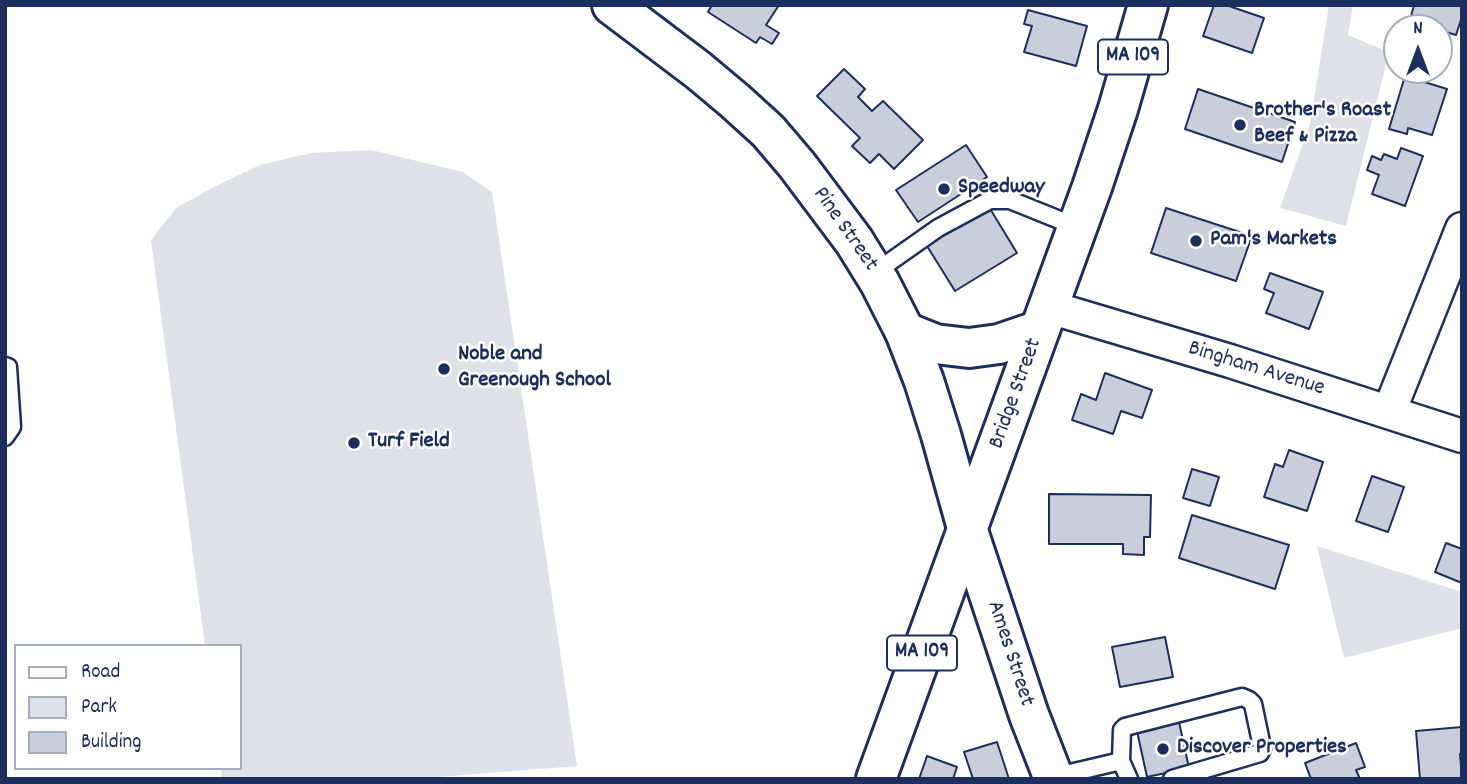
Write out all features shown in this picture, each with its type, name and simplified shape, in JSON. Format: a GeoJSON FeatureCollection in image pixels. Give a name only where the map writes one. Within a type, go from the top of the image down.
{"type":"FeatureCollection","features":[{"type":"Feature","properties":{"kind":"main road","name":"Pine Street"},"geometry":{"type":"LineString","coordinates":[[612,5],[698,70],[768,131],[854,241],[905,332],[934,414],[967,528]]}},
{"type":"Feature","properties":{"kind":"main road","name":"Bridge Street"},"geometry":{"type":"LineString","coordinates":[[876,779],[1077,227],[1118,109],[1148,5]]}},
{"type":"Feature","properties":{"kind":"main road"},"geometry":{"type":"LineString","coordinates":[[905,332],[935,344],[969,348],[999,344],[1044,319]]}},
{"type":"Feature","properties":{"kind":"main road","name":"Ames Street"},"geometry":{"type":"LineString","coordinates":[[967,528],[1029,715],[1053,778]]}},
{"type":"Feature","properties":{"kind":"street"},"geometry":{"type":"LineString","coordinates":[[1389,412],[1462,229]]}},
{"type":"Feature","properties":{"kind":"street","name":"Bingham Avenue"},"geometry":{"type":"LineString","coordinates":[[1044,319],[1230,361],[1462,436]]}},
{"type":"Feature","properties":{"kind":"lane"},"geometry":{"type":"LineString","coordinates":[[874,273],[938,228],[990,200],[1010,200],[1077,227]]}},
{"type":"Feature","properties":{"kind":"lane"},"geometry":{"type":"LineString","coordinates":[[5,366],[8,367],[12,427],[5,437]]}},
{"type":"Feature","properties":{"kind":"lane"},"geometry":{"type":"LineString","coordinates":[[1129,779],[1121,761],[1122,730],[1125,727],[1241,697],[1249,700],[1253,705],[1261,742],[1260,753],[1172,779]]}},
{"type":"Feature","properties":{"kind":"lane"},"geometry":{"type":"LineString","coordinates":[[1053,778],[1121,761]]}},
{"type":"Feature","properties":{"kind":"green space"},"geometry":{"type":"Polygon","coordinates":[[[1329,5],[1353,5],[1348,35],[1383,50],[1383,76],[1346,226],[1280,208],[1310,124],[1329,5]]]}},
{"type":"Feature","properties":{"kind":"green space","name":"Turf Field"},"geometry":{"type":"Polygon","coordinates":[[[371,150],[463,172],[492,192],[577,766],[413,779],[222,779],[221,770],[242,770],[242,644],[205,644],[151,240],[176,208],[216,186],[260,165],[311,153],[371,150]]]}},
{"type":"Feature","properties":{"kind":"green space"},"geometry":{"type":"Polygon","coordinates":[[[1317,546],[1462,592],[1462,628],[1344,658],[1317,546]]]}},
{"type":"Feature","properties":{"kind":"building"},"geometry":{"type":"Polygon","coordinates":[[[712,5],[779,5],[766,25],[779,33],[772,44],[760,37],[756,43],[708,12],[712,5]]]}},
{"type":"Feature","properties":{"kind":"building"},"geometry":{"type":"Polygon","coordinates":[[[1214,5],[1226,5],[1264,18],[1252,53],[1203,36],[1214,5]]]}},
{"type":"Feature","properties":{"kind":"building"},"geometry":{"type":"Polygon","coordinates":[[[1414,5],[1462,5],[1462,17],[1456,35],[1453,34],[1453,14],[1412,14],[1414,5]]]}},
{"type":"Feature","properties":{"kind":"building"},"geometry":{"type":"Polygon","coordinates":[[[1028,10],[1087,26],[1076,66],[1024,52],[1032,26],[1024,24],[1028,10]]]}},
{"type":"Feature","properties":{"kind":"building"},"geometry":{"type":"Polygon","coordinates":[[[844,69],[865,89],[858,97],[872,111],[883,101],[923,140],[894,169],[879,154],[870,163],[852,146],[860,138],[817,96],[844,69]]]}},
{"type":"Feature","properties":{"kind":"building"},"geometry":{"type":"Polygon","coordinates":[[[1403,84],[1431,84],[1447,89],[1432,135],[1408,128],[1407,134],[1389,129],[1403,84]]]}},
{"type":"Feature","properties":{"kind":"building","name":"Brother's Roast Beef & Pizza"},"geometry":{"type":"Polygon","coordinates":[[[1198,89],[1295,122],[1282,162],[1185,129],[1198,89]]]}},
{"type":"Feature","properties":{"kind":"building"},"geometry":{"type":"Polygon","coordinates":[[[966,145],[987,177],[918,222],[896,190],[966,145]]]}},
{"type":"Feature","properties":{"kind":"building"},"geometry":{"type":"Polygon","coordinates":[[[1401,148],[1423,156],[1405,206],[1372,194],[1379,175],[1367,170],[1372,156],[1381,160],[1384,154],[1397,159],[1401,148]]]}},
{"type":"Feature","properties":{"kind":"building"},"geometry":{"type":"Polygon","coordinates":[[[989,207],[1017,253],[955,291],[927,246],[989,207]]]}},
{"type":"Feature","properties":{"kind":"building"},"geometry":{"type":"Polygon","coordinates":[[[1166,208],[1252,236],[1236,281],[1151,253],[1166,208]]]}},
{"type":"Feature","properties":{"kind":"building"},"geometry":{"type":"Polygon","coordinates":[[[1270,273],[1323,292],[1309,329],[1266,313],[1274,293],[1264,289],[1270,273]]]}},
{"type":"Feature","properties":{"kind":"building"},"geometry":{"type":"Polygon","coordinates":[[[1105,373],[1152,390],[1142,418],[1121,411],[1113,434],[1072,420],[1081,394],[1096,400],[1105,373]]]}},
{"type":"Feature","properties":{"kind":"building"},"geometry":{"type":"Polygon","coordinates":[[[1289,450],[1323,462],[1307,511],[1264,497],[1275,464],[1283,467],[1289,450]]]}},
{"type":"Feature","properties":{"kind":"building"},"geometry":{"type":"Polygon","coordinates":[[[1192,469],[1219,477],[1210,506],[1183,498],[1192,469]]]}},
{"type":"Feature","properties":{"kind":"building"},"geometry":{"type":"Polygon","coordinates":[[[1372,476],[1404,487],[1388,532],[1356,521],[1372,476]]]}},
{"type":"Feature","properties":{"kind":"building"},"geometry":{"type":"Polygon","coordinates":[[[1049,494],[1151,495],[1150,537],[1144,537],[1144,555],[1123,554],[1123,544],[1049,544],[1049,494]]]}},
{"type":"Feature","properties":{"kind":"building"},"geometry":{"type":"Polygon","coordinates":[[[1192,515],[1289,545],[1275,589],[1179,558],[1192,515]]]}},
{"type":"Feature","properties":{"kind":"building"},"geometry":{"type":"Polygon","coordinates":[[[1446,543],[1462,549],[1462,583],[1435,572],[1446,543]]]}},
{"type":"Feature","properties":{"kind":"building"},"geometry":{"type":"Polygon","coordinates":[[[1165,637],[1173,677],[1120,687],[1112,647],[1165,637]]]}},
{"type":"Feature","properties":{"kind":"building","name":"Discover Properties"},"geometry":{"type":"Polygon","coordinates":[[[1179,722],[1189,768],[1147,777],[1137,731],[1179,722]]]}},
{"type":"Feature","properties":{"kind":"building"},"geometry":{"type":"Polygon","coordinates":[[[1462,727],[1462,779],[1420,779],[1416,731],[1462,727]]]}},
{"type":"Feature","properties":{"kind":"building"},"geometry":{"type":"Polygon","coordinates":[[[997,742],[1009,779],[973,779],[964,752],[997,742]]]}},
{"type":"Feature","properties":{"kind":"building"},"geometry":{"type":"Polygon","coordinates":[[[1356,743],[1365,767],[1356,770],[1360,779],[1311,779],[1305,763],[1356,743]]]}},
{"type":"Feature","properties":{"kind":"building"},"geometry":{"type":"Polygon","coordinates":[[[927,756],[957,767],[953,779],[919,779],[927,756]]]}},
{"type":"Feature","properties":{"kind":"place","name":"Brother's Roast Beef & Pizza"},"geometry":{"type":"Point","coordinates":[1240,125]}},
{"type":"Feature","properties":{"kind":"place","name":"Speedway"},"geometry":{"type":"Point","coordinates":[944,189]}},
{"type":"Feature","properties":{"kind":"place","name":"Pam's Markets"},"geometry":{"type":"Point","coordinates":[1196,241]}},
{"type":"Feature","properties":{"kind":"place","name":"Noble and Greenough School"},"geometry":{"type":"Point","coordinates":[444,369]}},
{"type":"Feature","properties":{"kind":"place","name":"Turf Field"},"geometry":{"type":"Point","coordinates":[354,443]}},
{"type":"Feature","properties":{"kind":"place","name":"Discover Properties"},"geometry":{"type":"Point","coordinates":[1163,749]}}]}
